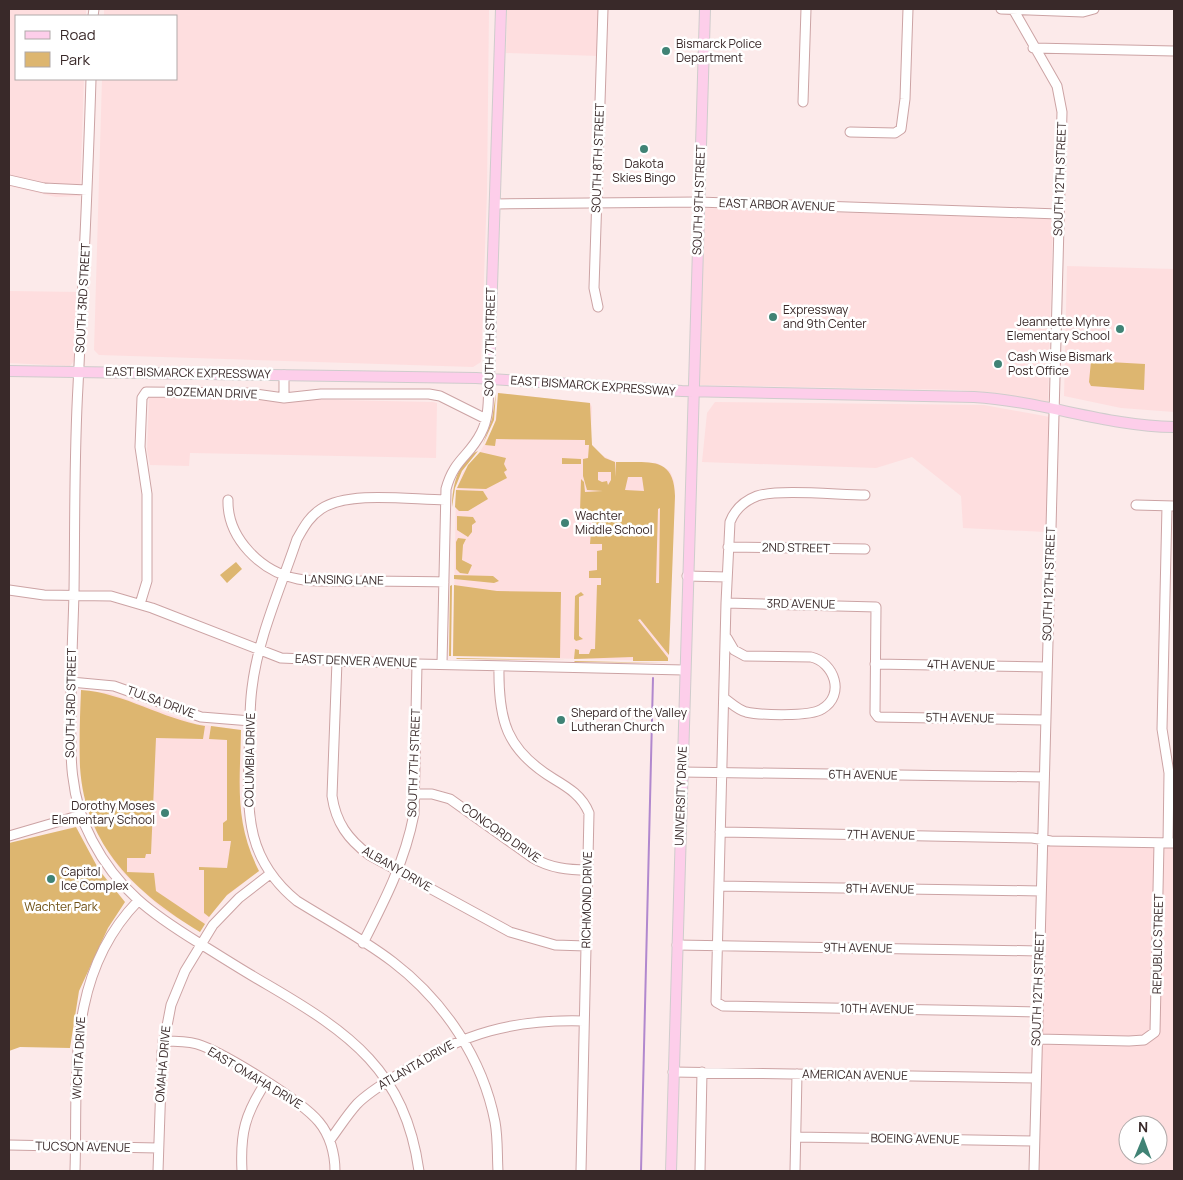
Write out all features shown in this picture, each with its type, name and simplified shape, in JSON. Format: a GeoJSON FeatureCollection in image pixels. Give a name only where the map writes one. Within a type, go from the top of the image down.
{"type":"FeatureCollection","features":[{"type":"Feature","properties":{"kind":"main road","name":"SOUTH 7TH STREET"},"geometry":{"type":"LineString","coordinates":[[489,379],[502,9]]}},
{"type":"Feature","properties":{"kind":"main road","name":"SOUTH 9TH STREET"},"geometry":{"type":"LineString","coordinates":[[694,392],[705,9]]}},
{"type":"Feature","properties":{"kind":"main road","name":"EAST BISMARCK EXPRESSWAY"},"geometry":{"type":"LineString","coordinates":[[9,371],[489,379],[694,392],[974,397],[1006,400],[1124,424],[1174,427]]}},
{"type":"Feature","properties":{"kind":"main road","name":"UNIVERSITY DRIVE"},"geometry":{"type":"LineString","coordinates":[[671,1171],[684,670],[694,392]]}},
{"type":"Feature","properties":{"kind":"street","name":"SOUTH 8TH STREET"},"geometry":{"type":"LineString","coordinates":[[598,307],[594,288],[603,9]]}},
{"type":"Feature","properties":{"kind":"street"},"geometry":{"type":"LineString","coordinates":[[803,102],[806,9]]}},
{"type":"Feature","properties":{"kind":"street"},"geometry":{"type":"LineString","coordinates":[[850,132],[895,133],[901,129],[905,99],[908,9]]}},
{"type":"Feature","properties":{"kind":"street"},"geometry":{"type":"LineString","coordinates":[[1001,9],[1083,12],[1094,9]]}},
{"type":"Feature","properties":{"kind":"street","name":"SOUTH 12TH STREET"},"geometry":{"type":"LineString","coordinates":[[1013,9],[1033,48],[1054,82],[1061,101],[1034,1171]]}},
{"type":"Feature","properties":{"kind":"street"},"geometry":{"type":"LineString","coordinates":[[1033,48],[1174,51]]}},
{"type":"Feature","properties":{"kind":"street","name":"SOUTH 3RD STREET"},"geometry":{"type":"LineString","coordinates":[[91,80],[79,372],[71,682],[71,770],[81,815],[102,859],[115,877],[138,901],[162,920],[326,1021],[363,1052],[387,1081],[404,1110],[412,1133],[419,1171]]}},
{"type":"Feature","properties":{"kind":"street"},"geometry":{"type":"LineString","coordinates":[[9,180],[44,188],[87,190]]}},
{"type":"Feature","properties":{"kind":"street","name":"EAST ARBOR AVENUE"},"geometry":{"type":"LineString","coordinates":[[495,204],[698,202],[1059,214]]}},
{"type":"Feature","properties":{"kind":"street"},"geometry":{"type":"LineString","coordinates":[[284,375],[284,398]]}},
{"type":"Feature","properties":{"kind":"street","name":"SOUTH 7TH STREET"},"geometry":{"type":"LineString","coordinates":[[442,664],[448,482],[455,465],[479,437],[486,419],[489,379]]}},
{"type":"Feature","properties":{"kind":"street","name":"BOZEMAN DRIVE"},"geometry":{"type":"LineString","coordinates":[[140,604],[147,581],[147,494],[140,447],[143,394],[149,391],[249,393],[284,398],[321,394],[429,394],[440,396],[486,419]]}},
{"type":"Feature","properties":{"kind":"street"},"geometry":{"type":"LineString","coordinates":[[718,946],[725,636],[730,522],[735,511],[758,496],[771,494],[865,495]]}},
{"type":"Feature","properties":{"kind":"street","name":"COLUMBIA DRIVE"},"geometry":{"type":"LineString","coordinates":[[446,500],[362,498],[333,503],[310,518],[297,539],[260,652],[252,688],[248,814],[257,847],[270,874],[298,901],[392,962],[419,985],[443,1011],[473,1058],[487,1093],[495,1125],[498,1171]]}},
{"type":"Feature","properties":{"kind":"street","name":"LANSING LANE"},"geometry":{"type":"LineString","coordinates":[[228,500],[228,514],[232,528],[244,546],[262,563],[285,575],[311,580],[444,582]]}},
{"type":"Feature","properties":{"kind":"street"},"geometry":{"type":"LineString","coordinates":[[1136,505],[1171,506]]}},
{"type":"Feature","properties":{"kind":"street","name":"REPUBLIC STREET"},"geometry":{"type":"LineString","coordinates":[[1037,1039],[1144,1040],[1150,1037],[1156,1026],[1167,843],[1169,773],[1162,729],[1171,506]]}},
{"type":"Feature","properties":{"kind":"street","name":"2ND STREET"},"geometry":{"type":"LineString","coordinates":[[728,547],[864,549]]}},
{"type":"Feature","properties":{"kind":"street"},"geometry":{"type":"LineString","coordinates":[[687,576],[727,577]]}},
{"type":"Feature","properties":{"kind":"street","name":"EAST DENVER AVENUE"},"geometry":{"type":"LineString","coordinates":[[9,590],[44,595],[111,596],[140,604],[260,652],[281,658],[417,664],[684,670]]}},
{"type":"Feature","properties":{"kind":"street","name":"3RD AVENUE"},"geometry":{"type":"LineString","coordinates":[[726,603],[876,607],[875,664]]}},
{"type":"Feature","properties":{"kind":"street"},"geometry":{"type":"LineString","coordinates":[[724,698],[746,712],[813,713],[828,705],[835,686],[830,670],[819,660],[810,657],[745,656],[734,650],[725,636]]}},
{"type":"Feature","properties":{"kind":"street","name":"ALBANY DRIVE"},"geometry":{"type":"LineString","coordinates":[[337,661],[332,796],[336,815],[345,832],[359,847],[399,872],[510,932],[554,945],[586,946]]}},
{"type":"Feature","properties":{"kind":"street","name":"SOUTH 7TH STREET"},"geometry":{"type":"LineString","coordinates":[[363,943],[399,872],[412,828],[417,664]]}},
{"type":"Feature","properties":{"kind":"street","name":"4TH AVENUE"},"geometry":{"type":"LineString","coordinates":[[875,664],[1046,667]]}},
{"type":"Feature","properties":{"kind":"street","name":"5TH AVENUE"},"geometry":{"type":"LineString","coordinates":[[875,664],[876,716],[1045,720]]}},
{"type":"Feature","properties":{"kind":"street","name":"RICHMOND DRIVE"},"geometry":{"type":"LineString","coordinates":[[499,666],[500,710],[513,742],[528,761],[582,799],[589,813],[581,1171]]}},
{"type":"Feature","properties":{"kind":"street","name":"TULSA DRIVE"},"geometry":{"type":"LineString","coordinates":[[71,682],[114,686],[201,717],[251,721]]}},
{"type":"Feature","properties":{"kind":"street","name":"6TH AVENUE"},"geometry":{"type":"LineString","coordinates":[[681,772],[1044,777]]}},
{"type":"Feature","properties":{"kind":"street","name":"CONCORD DRIVE"},"geometry":{"type":"LineString","coordinates":[[414,794],[432,794],[450,798],[542,863],[569,870],[588,870]]}},
{"type":"Feature","properties":{"kind":"street"},"geometry":{"type":"LineString","coordinates":[[9,836],[81,815]]}},
{"type":"Feature","properties":{"kind":"street","name":"7TH AVENUE"},"geometry":{"type":"LineString","coordinates":[[720,832],[1167,843]]}},
{"type":"Feature","properties":{"kind":"street","name":"OMAHA DRIVE"},"geometry":{"type":"LineString","coordinates":[[158,1171],[163,1041],[171,1005],[185,971],[213,925],[239,898],[270,874]]}},
{"type":"Feature","properties":{"kind":"street","name":"8TH AVENUE"},"geometry":{"type":"LineString","coordinates":[[719,886],[1041,891]]}},
{"type":"Feature","properties":{"kind":"street","name":"WICHITA DRIVE"},"geometry":{"type":"LineString","coordinates":[[76,1171],[79,1030],[83,1004],[93,971],[104,948],[117,926],[138,901]]}},
{"type":"Feature","properties":{"kind":"street","name":"9TH AVENUE"},"geometry":{"type":"LineString","coordinates":[[677,945],[1039,952]]}},
{"type":"Feature","properties":{"kind":"street","name":"10TH AVENUE"},"geometry":{"type":"LineString","coordinates":[[718,946],[718,1005],[1038,1012]]}},
{"type":"Feature","properties":{"kind":"street","name":"ATLANTA DRIVE"},"geometry":{"type":"LineString","coordinates":[[330,1140],[357,1104],[387,1081],[461,1039],[503,1026],[527,1023],[584,1021]]}},
{"type":"Feature","properties":{"kind":"street","name":"EAST OMAHA DRIVE"},"geometry":{"type":"LineString","coordinates":[[163,1041],[186,1042],[208,1048],[266,1082],[313,1115],[330,1140],[334,1155],[335,1171]]}},
{"type":"Feature","properties":{"kind":"street","name":"AMERICAN AVENUE"},"geometry":{"type":"LineString","coordinates":[[674,1072],[1036,1078]]}},
{"type":"Feature","properties":{"kind":"street"},"geometry":{"type":"LineString","coordinates":[[700,1171],[702,1072]]}},
{"type":"Feature","properties":{"kind":"street"},"geometry":{"type":"LineString","coordinates":[[794,1171],[797,1074]]}},
{"type":"Feature","properties":{"kind":"street"},"geometry":{"type":"LineString","coordinates":[[242,1171],[241,1142],[245,1120],[252,1103],[266,1082]]}},
{"type":"Feature","properties":{"kind":"street","name":"BOEING AVENUE"},"geometry":{"type":"LineString","coordinates":[[796,1137],[1034,1141]]}},
{"type":"Feature","properties":{"kind":"street","name":"TUCSON AVENUE"},"geometry":{"type":"LineString","coordinates":[[9,1146],[158,1148]]}},
{"type":"Feature","properties":{"kind":"shaded area"},"geometry":{"type":"Polygon","coordinates":[[[9,9],[86,9],[86,15],[15,15],[15,80],[84,80],[80,196],[56,197],[9,186],[9,9]]]}},
{"type":"Feature","properties":{"kind":"shaded area"},"geometry":{"type":"Polygon","coordinates":[[[104,9],[489,9],[487,192],[481,362],[473,367],[99,355],[94,350],[102,80],[178,80],[178,15],[104,15],[104,9]]]}},
{"type":"Feature","properties":{"kind":"shaded area"},"geometry":{"type":"Polygon","coordinates":[[[507,9],[601,9],[599,56],[506,53],[507,9]]]}},
{"type":"Feature","properties":{"kind":"shaded area"},"geometry":{"type":"Polygon","coordinates":[[[702,208],[1053,219],[1048,404],[995,393],[960,390],[699,385],[702,208]]]}},
{"type":"Feature","properties":{"kind":"shaded area","name":"Jeannette Myhre Elementary School"},"geometry":{"type":"Polygon","coordinates":[[[1067,266],[1174,269],[1174,412],[1121,408],[1064,396],[1067,266]]]}},
{"type":"Feature","properties":{"kind":"shaded area"},"geometry":{"type":"Polygon","coordinates":[[[9,291],[80,292],[74,361],[70,366],[9,363],[9,291]]]}},
{"type":"Feature","properties":{"kind":"shaded area","name":"Wachter Middle School"},"geometry":{"type":"Polygon","coordinates":[[[498,393],[590,403],[592,407],[592,445],[600,454],[615,462],[657,463],[670,471],[674,481],[675,496],[668,661],[453,656],[456,490],[463,472],[480,452],[493,429],[498,393]]]}},
{"type":"Feature","properties":{"kind":"shaded area"},"geometry":{"type":"Polygon","coordinates":[[[149,396],[433,402],[437,403],[436,458],[190,453],[189,466],[150,465],[147,450],[149,396]]]}},
{"type":"Feature","properties":{"kind":"shaded area"},"geometry":{"type":"Polygon","coordinates":[[[715,402],[984,405],[1050,417],[1046,532],[963,528],[961,496],[912,457],[876,468],[702,462],[707,413],[715,402]]]}},
{"type":"Feature","properties":{"kind":"shaded area","name":"Dorothy Moses Elementary School"},"geometry":{"type":"Polygon","coordinates":[[[81,690],[109,693],[197,724],[241,730],[240,818],[250,853],[259,871],[220,901],[200,932],[161,908],[124,874],[109,854],[93,822],[80,767],[81,690]]]}},
{"type":"Feature","properties":{"kind":"shaded area"},"geometry":{"type":"Polygon","coordinates":[[[1044,844],[1174,847],[1174,1171],[1038,1171],[1044,844]]]}},
{"type":"Feature","properties":{"kind":"green space"},"geometry":{"type":"Polygon","coordinates":[[[1091,361],[1145,364],[1144,390],[1091,386],[1089,382],[1091,361]]]}},
{"type":"Feature","properties":{"kind":"green space"},"geometry":{"type":"Polygon","coordinates":[[[496,393],[494,420],[483,444],[492,419],[496,393]]]}},
{"type":"Feature","properties":{"kind":"green space"},"geometry":{"type":"Polygon","coordinates":[[[498,393],[590,403],[592,445],[605,458],[615,462],[615,477],[616,462],[648,462],[657,464],[664,467],[670,474],[675,496],[669,655],[640,619],[638,620],[668,658],[668,661],[633,661],[633,657],[574,659],[575,649],[579,650],[579,654],[589,654],[591,649],[595,649],[597,585],[601,585],[601,578],[589,578],[589,571],[597,570],[597,551],[602,550],[602,544],[590,544],[591,531],[602,530],[602,527],[593,526],[592,521],[602,520],[603,516],[580,512],[581,479],[584,482],[585,492],[603,491],[587,490],[583,476],[583,459],[588,458],[589,445],[585,445],[585,440],[496,439],[495,446],[485,445],[496,420],[498,393]],[[598,472],[598,480],[602,482],[607,481],[608,485],[611,480],[611,472],[598,472]],[[628,477],[625,490],[644,491],[642,477],[628,477]],[[660,508],[658,509],[656,583],[659,583],[660,508]]]}},
{"type":"Feature","properties":{"kind":"green space"},"geometry":{"type":"Polygon","coordinates":[[[478,451],[462,471],[455,488],[452,507],[453,491],[461,467],[471,455],[478,451]]]}},
{"type":"Feature","properties":{"kind":"green space"},"geometry":{"type":"Polygon","coordinates":[[[480,452],[506,458],[504,464],[507,470],[504,472],[507,478],[486,489],[457,488],[468,465],[480,452]]]}},
{"type":"Feature","properties":{"kind":"green space"},"geometry":{"type":"Polygon","coordinates":[[[562,458],[581,459],[581,464],[562,464],[562,458]]]}},
{"type":"Feature","properties":{"kind":"green space"},"geometry":{"type":"Polygon","coordinates":[[[456,490],[483,491],[488,499],[468,511],[459,511],[455,507],[456,490]]]}},
{"type":"Feature","properties":{"kind":"green space"},"geometry":{"type":"Polygon","coordinates":[[[457,516],[473,517],[476,522],[472,525],[472,532],[468,537],[457,530],[457,516]]]}},
{"type":"Feature","properties":{"kind":"green space"},"geometry":{"type":"Polygon","coordinates":[[[458,538],[466,539],[463,545],[462,560],[472,565],[468,574],[460,573],[456,569],[456,542],[458,538]]]}},
{"type":"Feature","properties":{"kind":"green space"},"geometry":{"type":"Polygon","coordinates":[[[236,562],[242,569],[227,583],[220,575],[236,562]]]}},
{"type":"Feature","properties":{"kind":"green space"},"geometry":{"type":"Polygon","coordinates":[[[454,575],[493,576],[499,581],[494,583],[454,579],[454,575]]]}},
{"type":"Feature","properties":{"kind":"green space"},"geometry":{"type":"Polygon","coordinates":[[[452,585],[451,656],[449,656],[450,586],[452,585]]]}},
{"type":"Feature","properties":{"kind":"green space"},"geometry":{"type":"Polygon","coordinates":[[[454,585],[497,591],[561,592],[560,658],[453,656],[454,585]]]}},
{"type":"Feature","properties":{"kind":"green space"},"geometry":{"type":"Polygon","coordinates":[[[581,592],[584,595],[579,597],[579,636],[583,639],[576,641],[574,639],[575,596],[581,592]]]}},
{"type":"Feature","properties":{"kind":"green space"},"geometry":{"type":"Polygon","coordinates":[[[456,658],[567,660],[457,659],[456,658]]]}},
{"type":"Feature","properties":{"kind":"green space"},"geometry":{"type":"Polygon","coordinates":[[[574,661],[668,663],[575,662],[574,661]]]}},
{"type":"Feature","properties":{"kind":"green space"},"geometry":{"type":"Polygon","coordinates":[[[81,690],[113,696],[189,723],[205,726],[203,739],[156,738],[151,854],[146,854],[145,858],[127,858],[127,872],[154,873],[156,891],[205,924],[200,932],[155,901],[135,883],[103,844],[92,821],[84,795],[80,767],[81,690]]]}},
{"type":"Feature","properties":{"kind":"green space"},"geometry":{"type":"Polygon","coordinates":[[[211,726],[241,730],[240,802],[242,819],[245,836],[259,871],[227,895],[209,917],[204,913],[204,870],[199,870],[199,867],[227,868],[231,841],[223,841],[223,823],[227,820],[227,740],[209,739],[211,726]]]}},
{"type":"Feature","properties":{"kind":"green space","name":"Wachter Park"},"geometry":{"type":"Polygon","coordinates":[[[76,827],[99,870],[125,902],[108,928],[79,991],[70,1048],[20,1047],[9,1051],[9,843],[76,827]]]}},
{"type":"Feature","properties":{"kind":"waterway"},"geometry":{"type":"LineString","coordinates":[[641,1171],[653,678]]}},
{"type":"Feature","properties":{"kind":"place","name":"Bismarck Police Department"},"geometry":{"type":"Point","coordinates":[666,51]}},
{"type":"Feature","properties":{"kind":"place","name":"Dakota Skies Bingo"},"geometry":{"type":"Point","coordinates":[644,149]}},
{"type":"Feature","properties":{"kind":"place","name":"Expressway and 9th Center"},"geometry":{"type":"Point","coordinates":[773,317]}},
{"type":"Feature","properties":{"kind":"place","name":"Jeannette Myhre Elementary School"},"geometry":{"type":"Point","coordinates":[1120,329]}},
{"type":"Feature","properties":{"kind":"place","name":"Cash Wise Bismark Post Office"},"geometry":{"type":"Point","coordinates":[998,364]}},
{"type":"Feature","properties":{"kind":"place","name":"Wachter Middle School"},"geometry":{"type":"Point","coordinates":[565,523]}},
{"type":"Feature","properties":{"kind":"place","name":"Shepard of the Valley Lutheran Church"},"geometry":{"type":"Point","coordinates":[561,720]}},
{"type":"Feature","properties":{"kind":"place","name":"Dorothy Moses Elementary School"},"geometry":{"type":"Point","coordinates":[165,813]}},
{"type":"Feature","properties":{"kind":"place","name":"Capitol Ice Complex"},"geometry":{"type":"Point","coordinates":[51,879]}}]}
